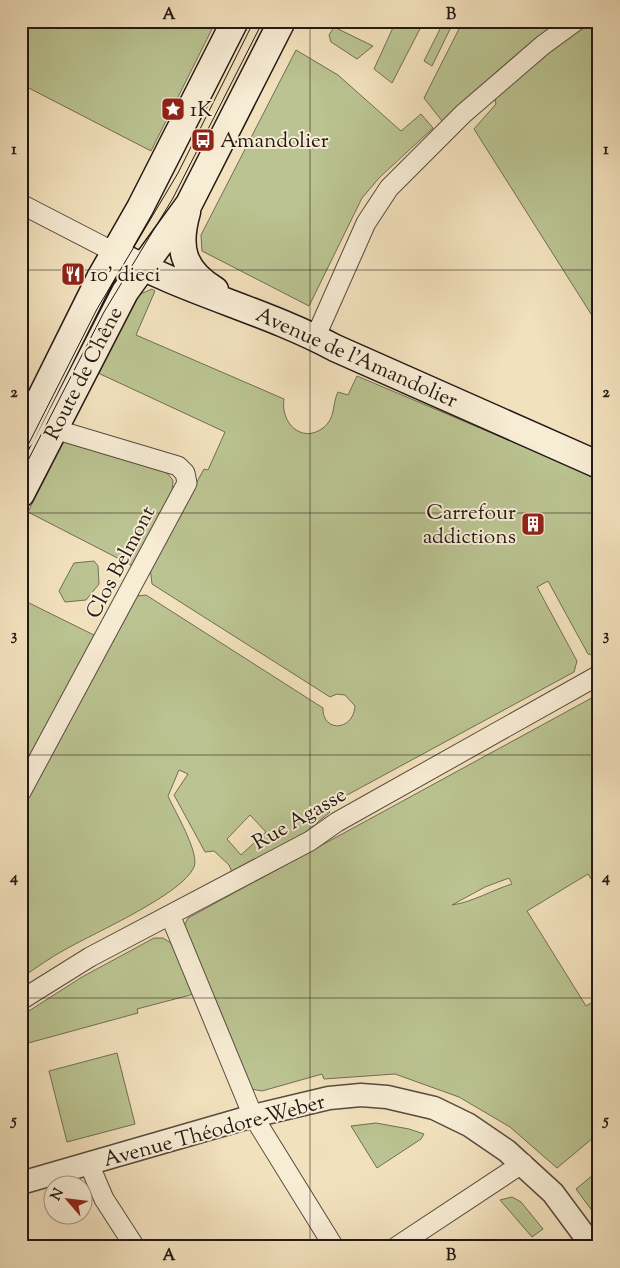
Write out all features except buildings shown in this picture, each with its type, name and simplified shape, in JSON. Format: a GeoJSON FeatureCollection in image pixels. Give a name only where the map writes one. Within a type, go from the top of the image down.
{"type":"FeatureCollection","features":[{"type":"Feature","properties":{"kind":"main road","name":"Route de Chêne"},"geometry":{"type":"LineString","coordinates":[[21,437],[114,252],[140,208],[235,21]]}},
{"type":"Feature","properties":{"kind":"main road","name":"Route de Chêne"},"geometry":{"type":"LineString","coordinates":[[21,494],[123,296],[142,266],[178,222],[189,204],[282,21]]}},
{"type":"Feature","properties":{"kind":"main road"},"geometry":{"type":"LineString","coordinates":[[189,204],[181,239],[182,252],[186,262],[211,288],[240,305]]}},
{"type":"Feature","properties":{"kind":"main road","name":"Avenue de l'Amandolier"},"geometry":{"type":"LineString","coordinates":[[114,252],[142,266],[240,305],[599,465]]}},
{"type":"Feature","properties":{"kind":"street"},"geometry":{"type":"LineString","coordinates":[[315,338],[366,223],[389,188],[463,114],[543,45],[576,21]]}},
{"type":"Feature","properties":{"kind":"street"},"geometry":{"type":"LineString","coordinates":[[21,204],[114,252]]}},
{"type":"Feature","properties":{"kind":"street","name":"Clos Belmont"},"geometry":{"type":"LineString","coordinates":[[21,792],[187,483],[185,473],[178,466],[54,429]]}},
{"type":"Feature","properties":{"kind":"street","name":"Rue Agasse"},"geometry":{"type":"LineString","coordinates":[[21,1000],[90,957],[310,841],[337,822],[599,675]]}},
{"type":"Feature","properties":{"kind":"street"},"geometry":{"type":"LineString","coordinates":[[170,915],[253,1116],[334,1247]]}},
{"type":"Feature","properties":{"kind":"street","name":"Avenue Théodore-Weber"},"geometry":{"type":"LineString","coordinates":[[21,1183],[253,1116],[329,1098],[361,1095],[395,1098],[434,1108],[452,1116],[490,1139],[523,1163],[553,1193],[593,1247]]}},
{"type":"Feature","properties":{"kind":"street"},"geometry":{"type":"LineString","coordinates":[[396,1247],[523,1163]]}},
{"type":"Feature","properties":{"kind":"street"},"geometry":{"type":"LineString","coordinates":[[89,1164],[104,1199],[136,1247]]}},
{"type":"Feature","properties":{"kind":"green space"},"geometry":{"type":"Polygon","coordinates":[[[21,21],[216,21],[151,151],[21,84],[21,21]]]}},
{"type":"Feature","properties":{"kind":"green space"},"geometry":{"type":"Polygon","coordinates":[[[396,21],[424,21],[392,83],[374,69],[396,21]]]}},
{"type":"Feature","properties":{"kind":"green space"},"geometry":{"type":"Polygon","coordinates":[[[436,21],[454,21],[432,66],[424,61],[442,25],[436,21]]]}},
{"type":"Feature","properties":{"kind":"green space"},"geometry":{"type":"Polygon","coordinates":[[[463,21],[566,21],[442,121],[424,98],[463,21]]]}},
{"type":"Feature","properties":{"kind":"green space"},"geometry":{"type":"Polygon","coordinates":[[[599,22],[598,325],[474,129],[496,104],[494,96],[526,69],[589,23],[599,22]]]}},
{"type":"Feature","properties":{"kind":"green space"},"geometry":{"type":"Polygon","coordinates":[[[334,27],[373,46],[357,59],[331,42],[329,35],[334,27]]]}},
{"type":"Feature","properties":{"kind":"green space"},"geometry":{"type":"Polygon","coordinates":[[[296,50],[338,75],[401,131],[421,114],[433,128],[380,177],[362,198],[309,306],[202,251],[201,235],[296,50]]]}},
{"type":"Feature","properties":{"kind":"green space"},"geometry":{"type":"Polygon","coordinates":[[[152,289],[155,291],[136,335],[284,399],[285,416],[289,423],[300,432],[307,434],[323,428],[330,420],[338,392],[348,395],[357,376],[572,467],[599,481],[599,657],[588,654],[548,581],[537,587],[577,661],[574,672],[325,807],[330,812],[305,833],[232,872],[229,865],[214,851],[205,852],[174,795],[188,774],[179,770],[168,796],[186,832],[195,861],[194,867],[186,878],[156,901],[60,952],[21,978],[21,802],[130,600],[136,596],[146,595],[323,708],[324,716],[332,725],[338,726],[349,721],[355,706],[345,695],[337,694],[330,697],[152,584],[150,567],[204,469],[208,470],[225,432],[98,373],[138,295],[152,289]],[[250,815],[227,839],[241,855],[266,832],[250,815]]]}},
{"type":"Feature","properties":{"kind":"green space"},"geometry":{"type":"Polygon","coordinates":[[[64,440],[165,471],[173,480],[172,492],[133,566],[28,512],[64,440]]]}},
{"type":"Feature","properties":{"kind":"green space"},"geometry":{"type":"Polygon","coordinates":[[[94,561],[98,566],[99,584],[86,600],[65,602],[59,591],[74,563],[94,561]]]}},
{"type":"Feature","properties":{"kind":"green space"},"geometry":{"type":"Polygon","coordinates":[[[21,599],[96,636],[21,774],[21,599]]]}},
{"type":"Feature","properties":{"kind":"green space"},"geometry":{"type":"Polygon","coordinates":[[[599,694],[599,891],[588,874],[527,911],[586,1006],[599,998],[599,1062],[595,1074],[599,1102],[599,1133],[557,1168],[510,1127],[459,1097],[395,1074],[324,1079],[322,1074],[262,1091],[251,1089],[183,928],[188,918],[599,694]],[[509,878],[485,887],[452,905],[467,901],[512,884],[509,878]]]}},
{"type":"Feature","properties":{"kind":"green space"},"geometry":{"type":"Polygon","coordinates":[[[154,938],[163,938],[174,945],[194,994],[137,1009],[138,1013],[21,1045],[21,1016],[82,977],[154,938]]]}},
{"type":"Feature","properties":{"kind":"green space"},"geometry":{"type":"Polygon","coordinates":[[[117,1053],[135,1124],[67,1142],[49,1071],[117,1053]]]}},
{"type":"Feature","properties":{"kind":"green space"},"geometry":{"type":"Polygon","coordinates":[[[376,1123],[409,1129],[424,1134],[421,1139],[377,1168],[351,1126],[376,1123]]]}},
{"type":"Feature","properties":{"kind":"green space"},"geometry":{"type":"Polygon","coordinates":[[[599,1170],[599,1220],[576,1189],[599,1170]]]}},
{"type":"Feature","properties":{"kind":"green space"},"geometry":{"type":"Polygon","coordinates":[[[512,1197],[521,1202],[543,1229],[532,1237],[500,1200],[512,1197]]]}},
{"type":"Feature","properties":{"kind":"tram line"},"geometry":{"type":"LineString","coordinates":[[26,449],[97,309],[178,173],[254,21]]}},
{"type":"Feature","properties":{"kind":"tram line"},"geometry":{"type":"LineString","coordinates":[[21,474],[104,312],[173,198],[263,21]]}},
{"type":"Feature","properties":{"kind":"place","name":"1K"},"geometry":{"type":"Point","coordinates":[173,109]}},
{"type":"Feature","properties":{"kind":"place","name":"Amandolier"},"geometry":{"type":"Point","coordinates":[203,140]}},
{"type":"Feature","properties":{"kind":"place","name":"10' dieci"},"geometry":{"type":"Point","coordinates":[73,274]}},
{"type":"Feature","properties":{"kind":"place","name":"Carrefour addictions"},"geometry":{"type":"Point","coordinates":[533,524]}}]}
